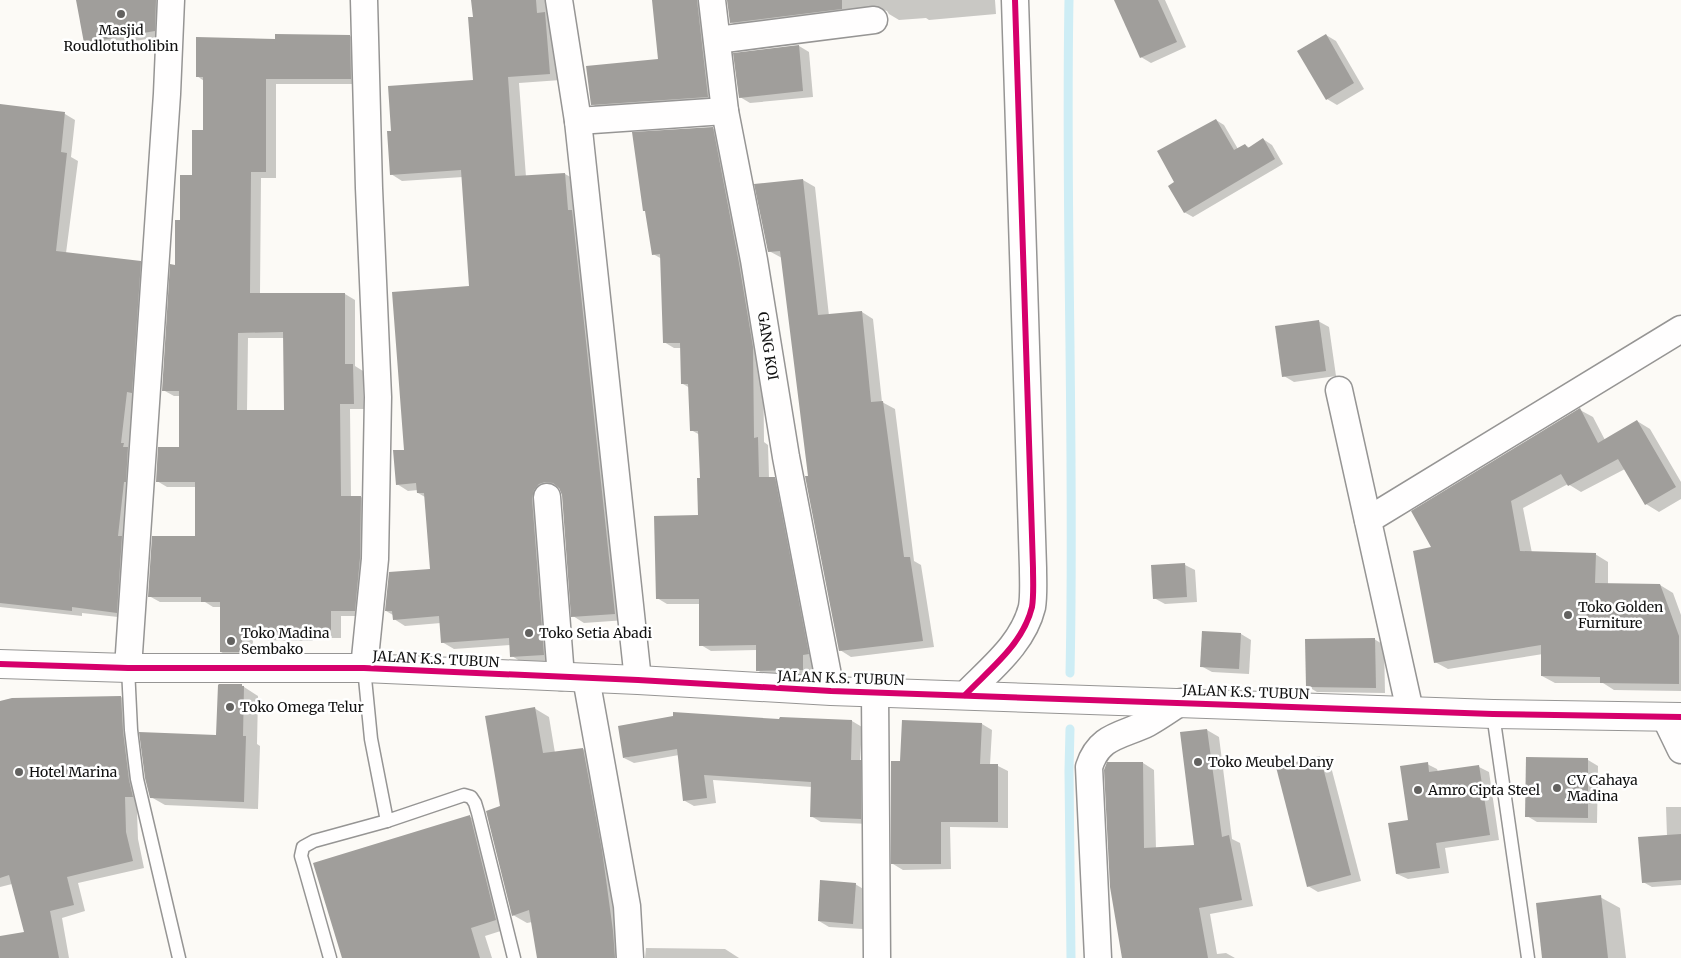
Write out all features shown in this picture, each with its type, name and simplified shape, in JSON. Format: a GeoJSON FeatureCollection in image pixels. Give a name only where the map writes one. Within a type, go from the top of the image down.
{"type":"FeatureCollection","features":[{"type":"Feature","properties":{"kind":"street"},"geometry":{"type":"LineString","coordinates":[[128,668],[167,104],[171,0]]}},
{"type":"Feature","properties":{"kind":"street"},"geometry":{"type":"LineString","coordinates":[[364,0],[369,188],[378,397],[374,559],[364,668]]}},
{"type":"Feature","properties":{"kind":"street"},"geometry":{"type":"LineString","coordinates":[[559,0],[578,122],[638,680]]}},
{"type":"Feature","properties":{"kind":"street","name":"GANG KOI"},"geometry":{"type":"LineString","coordinates":[[712,0],[725,111],[754,260],[786,457],[831,691]]}},
{"type":"Feature","properties":{"kind":"street"},"geometry":{"type":"LineString","coordinates":[[978,695],[1025,627],[1032,605],[1033,568],[1015,0]]}},
{"type":"Feature","properties":{"kind":"street"},"geometry":{"type":"LineString","coordinates":[[717,40],[874,20]]}},
{"type":"Feature","properties":{"kind":"street"},"geometry":{"type":"LineString","coordinates":[[578,122],[725,111]]}},
{"type":"Feature","properties":{"kind":"street"},"geometry":{"type":"LineString","coordinates":[[1368,520],[1681,329]]}},
{"type":"Feature","properties":{"kind":"street"},"geometry":{"type":"LineString","coordinates":[[1339,390],[1410,711]]}},
{"type":"Feature","properties":{"kind":"street"},"geometry":{"type":"LineString","coordinates":[[547,497],[574,677],[627,906],[630,958]]}},
{"type":"Feature","properties":{"kind":"street","name":"JALAN K.S. TUBUN"},"geometry":{"type":"LineString","coordinates":[[0,664],[128,668],[364,668],[831,691],[1493,714],[1673,717]]}},
{"type":"Feature","properties":{"kind":"street"},"geometry":{"type":"LineString","coordinates":[[875,692],[877,958]]}},
{"type":"Feature","properties":{"kind":"street"},"geometry":{"type":"LineString","coordinates":[[1098,958],[1089,767],[1098,748],[1106,740],[1151,721],[1181,702]]}},
{"type":"Feature","properties":{"kind":"street"},"geometry":{"type":"LineString","coordinates":[[1673,717],[1681,750]]}},
{"type":"Feature","properties":{"kind":"lane"},"geometry":{"type":"LineString","coordinates":[[128,668],[136,779],[179,958]]}},
{"type":"Feature","properties":{"kind":"lane"},"geometry":{"type":"LineString","coordinates":[[364,668],[371,739],[387,822]]}},
{"type":"Feature","properties":{"kind":"lane"},"geometry":{"type":"LineString","coordinates":[[1493,714],[1528,958]]}},
{"type":"Feature","properties":{"kind":"lane"},"geometry":{"type":"LineString","coordinates":[[330,958],[301,856],[303,847],[314,841],[387,822],[464,795],[471,797],[475,804],[514,958]]}},
{"type":"Feature","properties":{"kind":"building","name":"Masjid Roudlotutholibin"},"geometry":{"type":"Polygon","coordinates":[[[76,0],[156,0],[155,31],[84,43],[76,0]]]}},
{"type":"Feature","properties":{"kind":"building"},"geometry":{"type":"Polygon","coordinates":[[[471,0],[536,0],[537,13],[545,12],[550,74],[508,77],[515,176],[565,173],[568,210],[572,210],[615,614],[571,617],[562,495],[559,488],[553,483],[545,482],[539,484],[534,490],[532,498],[544,655],[510,657],[509,638],[441,643],[439,616],[393,620],[392,611],[385,611],[389,572],[430,569],[424,493],[417,493],[416,483],[396,485],[393,450],[404,450],[392,292],[469,286],[461,170],[390,175],[387,131],[391,131],[388,86],[473,80],[468,17],[473,17],[471,0]]]}},
{"type":"Feature","properties":{"kind":"building"},"geometry":{"type":"Polygon","coordinates":[[[652,0],[697,0],[708,97],[591,105],[586,66],[658,59],[652,0]]]}},
{"type":"Feature","properties":{"kind":"building"},"geometry":{"type":"Polygon","coordinates":[[[727,0],[842,0],[842,9],[730,23],[727,0]]]}},
{"type":"Feature","properties":{"kind":"building"},"geometry":{"type":"Polygon","coordinates":[[[1114,0],[1158,0],[1177,42],[1140,58],[1114,0]]]}},
{"type":"Feature","properties":{"kind":"building"},"geometry":{"type":"Polygon","coordinates":[[[275,34],[350,35],[351,79],[266,79],[266,172],[251,172],[250,293],[345,293],[345,364],[353,364],[354,404],[340,404],[341,496],[361,496],[360,558],[355,611],[331,611],[331,633],[242,635],[242,652],[220,652],[220,602],[201,602],[201,597],[148,597],[152,536],[195,536],[195,482],[156,482],[158,447],[179,447],[179,391],[162,391],[170,264],[175,265],[175,220],[180,220],[180,175],[192,175],[192,130],[203,130],[203,77],[196,77],[196,37],[275,39],[275,34]],[[283,332],[238,333],[237,410],[284,410],[283,332]]]}},
{"type":"Feature","properties":{"kind":"building"},"geometry":{"type":"Polygon","coordinates":[[[1326,34],[1354,83],[1326,100],[1297,51],[1326,34]]]}},
{"type":"Feature","properties":{"kind":"building"},"geometry":{"type":"Polygon","coordinates":[[[799,45],[803,91],[739,98],[733,53],[799,45]]]}},
{"type":"Feature","properties":{"kind":"building"},"geometry":{"type":"Polygon","coordinates":[[[0,104],[65,112],[61,152],[67,153],[56,251],[141,261],[132,393],[127,392],[121,443],[124,443],[123,447],[128,447],[126,482],[124,482],[118,536],[122,536],[117,613],[72,607],[72,611],[0,603],[0,104]]]}},
{"type":"Feature","properties":{"kind":"building"},"geometry":{"type":"Polygon","coordinates":[[[1216,119],[1234,150],[1245,144],[1248,148],[1263,138],[1275,159],[1184,213],[1168,186],[1174,182],[1157,151],[1216,119]]]}},
{"type":"Feature","properties":{"kind":"building"},"geometry":{"type":"Polygon","coordinates":[[[713,127],[753,347],[754,438],[758,437],[759,477],[775,477],[809,654],[803,655],[803,670],[756,671],[756,645],[699,646],[699,599],[656,599],[654,516],[698,515],[697,478],[700,478],[698,431],[690,431],[688,384],[681,384],[680,343],[663,343],[660,254],[652,255],[645,211],[643,211],[632,132],[713,127]]]}},
{"type":"Feature","properties":{"kind":"building"},"geometry":{"type":"Polygon","coordinates":[[[803,179],[818,315],[862,311],[871,402],[883,401],[904,557],[910,557],[923,641],[839,651],[805,476],[808,476],[780,251],[768,252],[754,184],[803,179]]]}},
{"type":"Feature","properties":{"kind":"building"},"geometry":{"type":"Polygon","coordinates":[[[1319,320],[1326,371],[1282,377],[1275,326],[1319,320]]]}},
{"type":"Feature","properties":{"kind":"building"},"geometry":{"type":"Polygon","coordinates":[[[1580,408],[1598,443],[1637,420],[1676,487],[1645,505],[1618,459],[1568,486],[1561,474],[1511,501],[1520,551],[1596,553],[1595,583],[1660,584],[1679,636],[1679,684],[1600,683],[1600,677],[1541,676],[1541,645],[1434,663],[1413,551],[1431,547],[1411,511],[1580,408]]]}},
{"type":"Feature","properties":{"kind":"building"},"geometry":{"type":"Polygon","coordinates":[[[1185,563],[1187,597],[1153,599],[1151,565],[1185,563]]]}},
{"type":"Feature","properties":{"kind":"building"},"geometry":{"type":"Polygon","coordinates":[[[1202,631],[1241,633],[1239,669],[1200,667],[1202,631]]]}},
{"type":"Feature","properties":{"kind":"building"},"geometry":{"type":"Polygon","coordinates":[[[1375,638],[1376,688],[1306,687],[1305,639],[1375,638]]]}},
{"type":"Feature","properties":{"kind":"building"},"geometry":{"type":"Polygon","coordinates":[[[219,684],[242,684],[244,686],[243,736],[246,736],[244,802],[150,798],[145,778],[139,732],[216,735],[219,684]]]}},
{"type":"Feature","properties":{"kind":"building"},"geometry":{"type":"Polygon","coordinates":[[[121,696],[123,731],[133,797],[125,797],[126,832],[133,861],[67,877],[74,905],[50,911],[59,958],[0,958],[0,936],[24,932],[9,875],[0,878],[0,701],[12,698],[121,696]]]}},
{"type":"Feature","properties":{"kind":"building"},"geometry":{"type":"Polygon","coordinates":[[[535,707],[543,753],[583,748],[602,850],[615,958],[537,958],[529,910],[512,916],[486,811],[500,806],[485,716],[535,707]]]}},
{"type":"Feature","properties":{"kind":"building"},"geometry":{"type":"Polygon","coordinates":[[[673,712],[779,719],[780,717],[852,720],[851,760],[861,760],[861,819],[810,817],[811,782],[704,775],[707,798],[683,801],[677,749],[623,758],[618,726],[673,716],[673,712]]]}},
{"type":"Feature","properties":{"kind":"building"},"geometry":{"type":"Polygon","coordinates":[[[902,720],[982,723],[980,764],[998,764],[998,822],[941,822],[941,864],[891,864],[891,761],[900,761],[902,720]]]}},
{"type":"Feature","properties":{"kind":"building"},"geometry":{"type":"Polygon","coordinates":[[[1207,729],[1222,837],[1229,835],[1242,900],[1199,908],[1208,958],[1122,958],[1110,887],[1104,770],[1107,762],[1143,762],[1144,848],[1194,845],[1180,732],[1207,729]]]}},
{"type":"Feature","properties":{"kind":"building"},"geometry":{"type":"Polygon","coordinates":[[[1320,756],[1351,875],[1307,887],[1276,767],[1320,756]]]}},
{"type":"Feature","properties":{"kind":"building","name":"CV Cahaya Madina"},"geometry":{"type":"Polygon","coordinates":[[[1526,757],[1588,758],[1588,818],[1525,817],[1526,757]]]}},
{"type":"Feature","properties":{"kind":"building"},"geometry":{"type":"Polygon","coordinates":[[[1428,762],[1429,772],[1479,765],[1490,835],[1436,843],[1440,868],[1396,874],[1388,823],[1408,820],[1400,766],[1428,762]]]}},
{"type":"Feature","properties":{"kind":"building"},"geometry":{"type":"Polygon","coordinates":[[[470,815],[496,920],[471,928],[480,958],[342,958],[313,863],[470,815]]]}},
{"type":"Feature","properties":{"kind":"building"},"geometry":{"type":"Polygon","coordinates":[[[1681,834],[1681,880],[1642,883],[1638,837],[1681,834]]]}},
{"type":"Feature","properties":{"kind":"building"},"geometry":{"type":"Polygon","coordinates":[[[820,880],[856,883],[853,924],[818,921],[820,880]]]}},
{"type":"Feature","properties":{"kind":"building"},"geometry":{"type":"Polygon","coordinates":[[[1601,895],[1608,958],[1542,958],[1536,903],[1601,895]]]}},
{"type":"Feature","properties":{"kind":"waterway"},"geometry":{"type":"LineString","coordinates":[[1069,0],[1070,673]]}},
{"type":"Feature","properties":{"kind":"waterway"},"geometry":{"type":"LineString","coordinates":[[1070,729],[1071,958]]}},
{"type":"Feature","properties":{"kind":"cycle path"},"geometry":{"type":"LineString","coordinates":[[965,695],[1014,644],[1028,620],[1033,598],[1015,0]]}},
{"type":"Feature","properties":{"kind":"cycle path"},"geometry":{"type":"LineString","coordinates":[[0,664],[128,668],[364,668],[831,691],[1493,714],[1681,717]]}},
{"type":"Feature","properties":{"kind":"place","name":"Masjid Roudlotutholibin"},"geometry":{"type":"Point","coordinates":[121,14]}},
{"type":"Feature","properties":{"kind":"place","name":"Toko Golden Furniture"},"geometry":{"type":"Point","coordinates":[1568,615]}},
{"type":"Feature","properties":{"kind":"place","name":"Toko Setia Abadi"},"geometry":{"type":"Point","coordinates":[529,633]}},
{"type":"Feature","properties":{"kind":"place","name":"Toko Madina Sembako"},"geometry":{"type":"Point","coordinates":[231,641]}},
{"type":"Feature","properties":{"kind":"place","name":"Toko Omega Telur"},"geometry":{"type":"Point","coordinates":[230,707]}},
{"type":"Feature","properties":{"kind":"place","name":"Toko Meubel Dany"},"geometry":{"type":"Point","coordinates":[1198,762]}},
{"type":"Feature","properties":{"kind":"place","name":"Hotel Marina"},"geometry":{"type":"Point","coordinates":[19,772]}},
{"type":"Feature","properties":{"kind":"place","name":"CV Cahaya Madina"},"geometry":{"type":"Point","coordinates":[1557,788]}},
{"type":"Feature","properties":{"kind":"place","name":"Amro Cipta Steel"},"geometry":{"type":"Point","coordinates":[1418,790]}}]}
